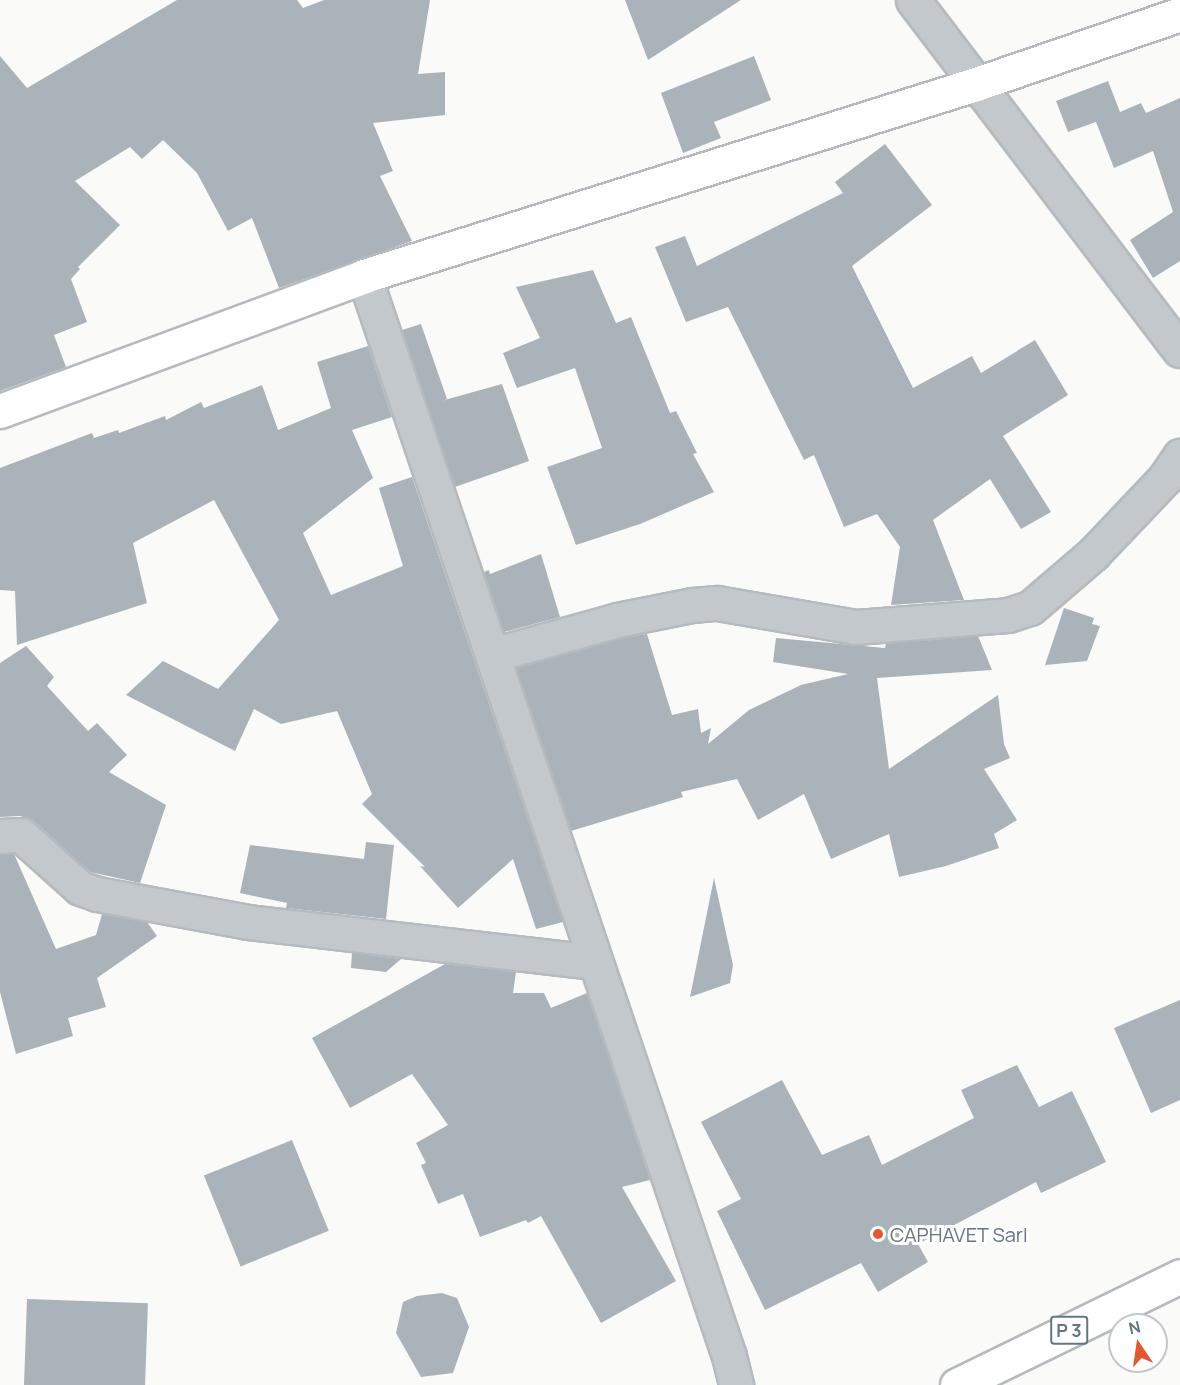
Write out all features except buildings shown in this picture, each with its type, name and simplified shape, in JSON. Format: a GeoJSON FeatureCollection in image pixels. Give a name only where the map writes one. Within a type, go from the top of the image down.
{"type":"FeatureCollection","features":[{"type":"Feature","properties":{"kind":"main road"},"geometry":{"type":"LineString","coordinates":[[0,411],[364,276],[976,84],[1180,14]]}},
{"type":"Feature","properties":{"kind":"main road","name":"P 3"},"geometry":{"type":"LineString","coordinates":[[957,1385],[1180,1276]]}},
{"type":"Feature","properties":{"kind":"street"},"geometry":{"type":"LineString","coordinates":[[914,0],[1180,350]]}},
{"type":"Feature","properties":{"kind":"street"},"geometry":{"type":"LineString","coordinates":[[364,276],[729,1356],[736,1385]]}},
{"type":"Feature","properties":{"kind":"street"},"geometry":{"type":"LineString","coordinates":[[492,655],[617,620],[692,605],[717,603],[856,627],[1008,615],[1030,609],[1093,554],[1165,478],[1180,456]]}},
{"type":"Feature","properties":{"kind":"street"},"geometry":{"type":"LineString","coordinates":[[0,836],[21,835],[80,888],[97,894],[248,922],[595,962]]}},
{"type":"Feature","properties":{"kind":"place","name":"CAPHAVET Sarl"},"geometry":{"type":"Point","coordinates":[878,1234]}}]}
